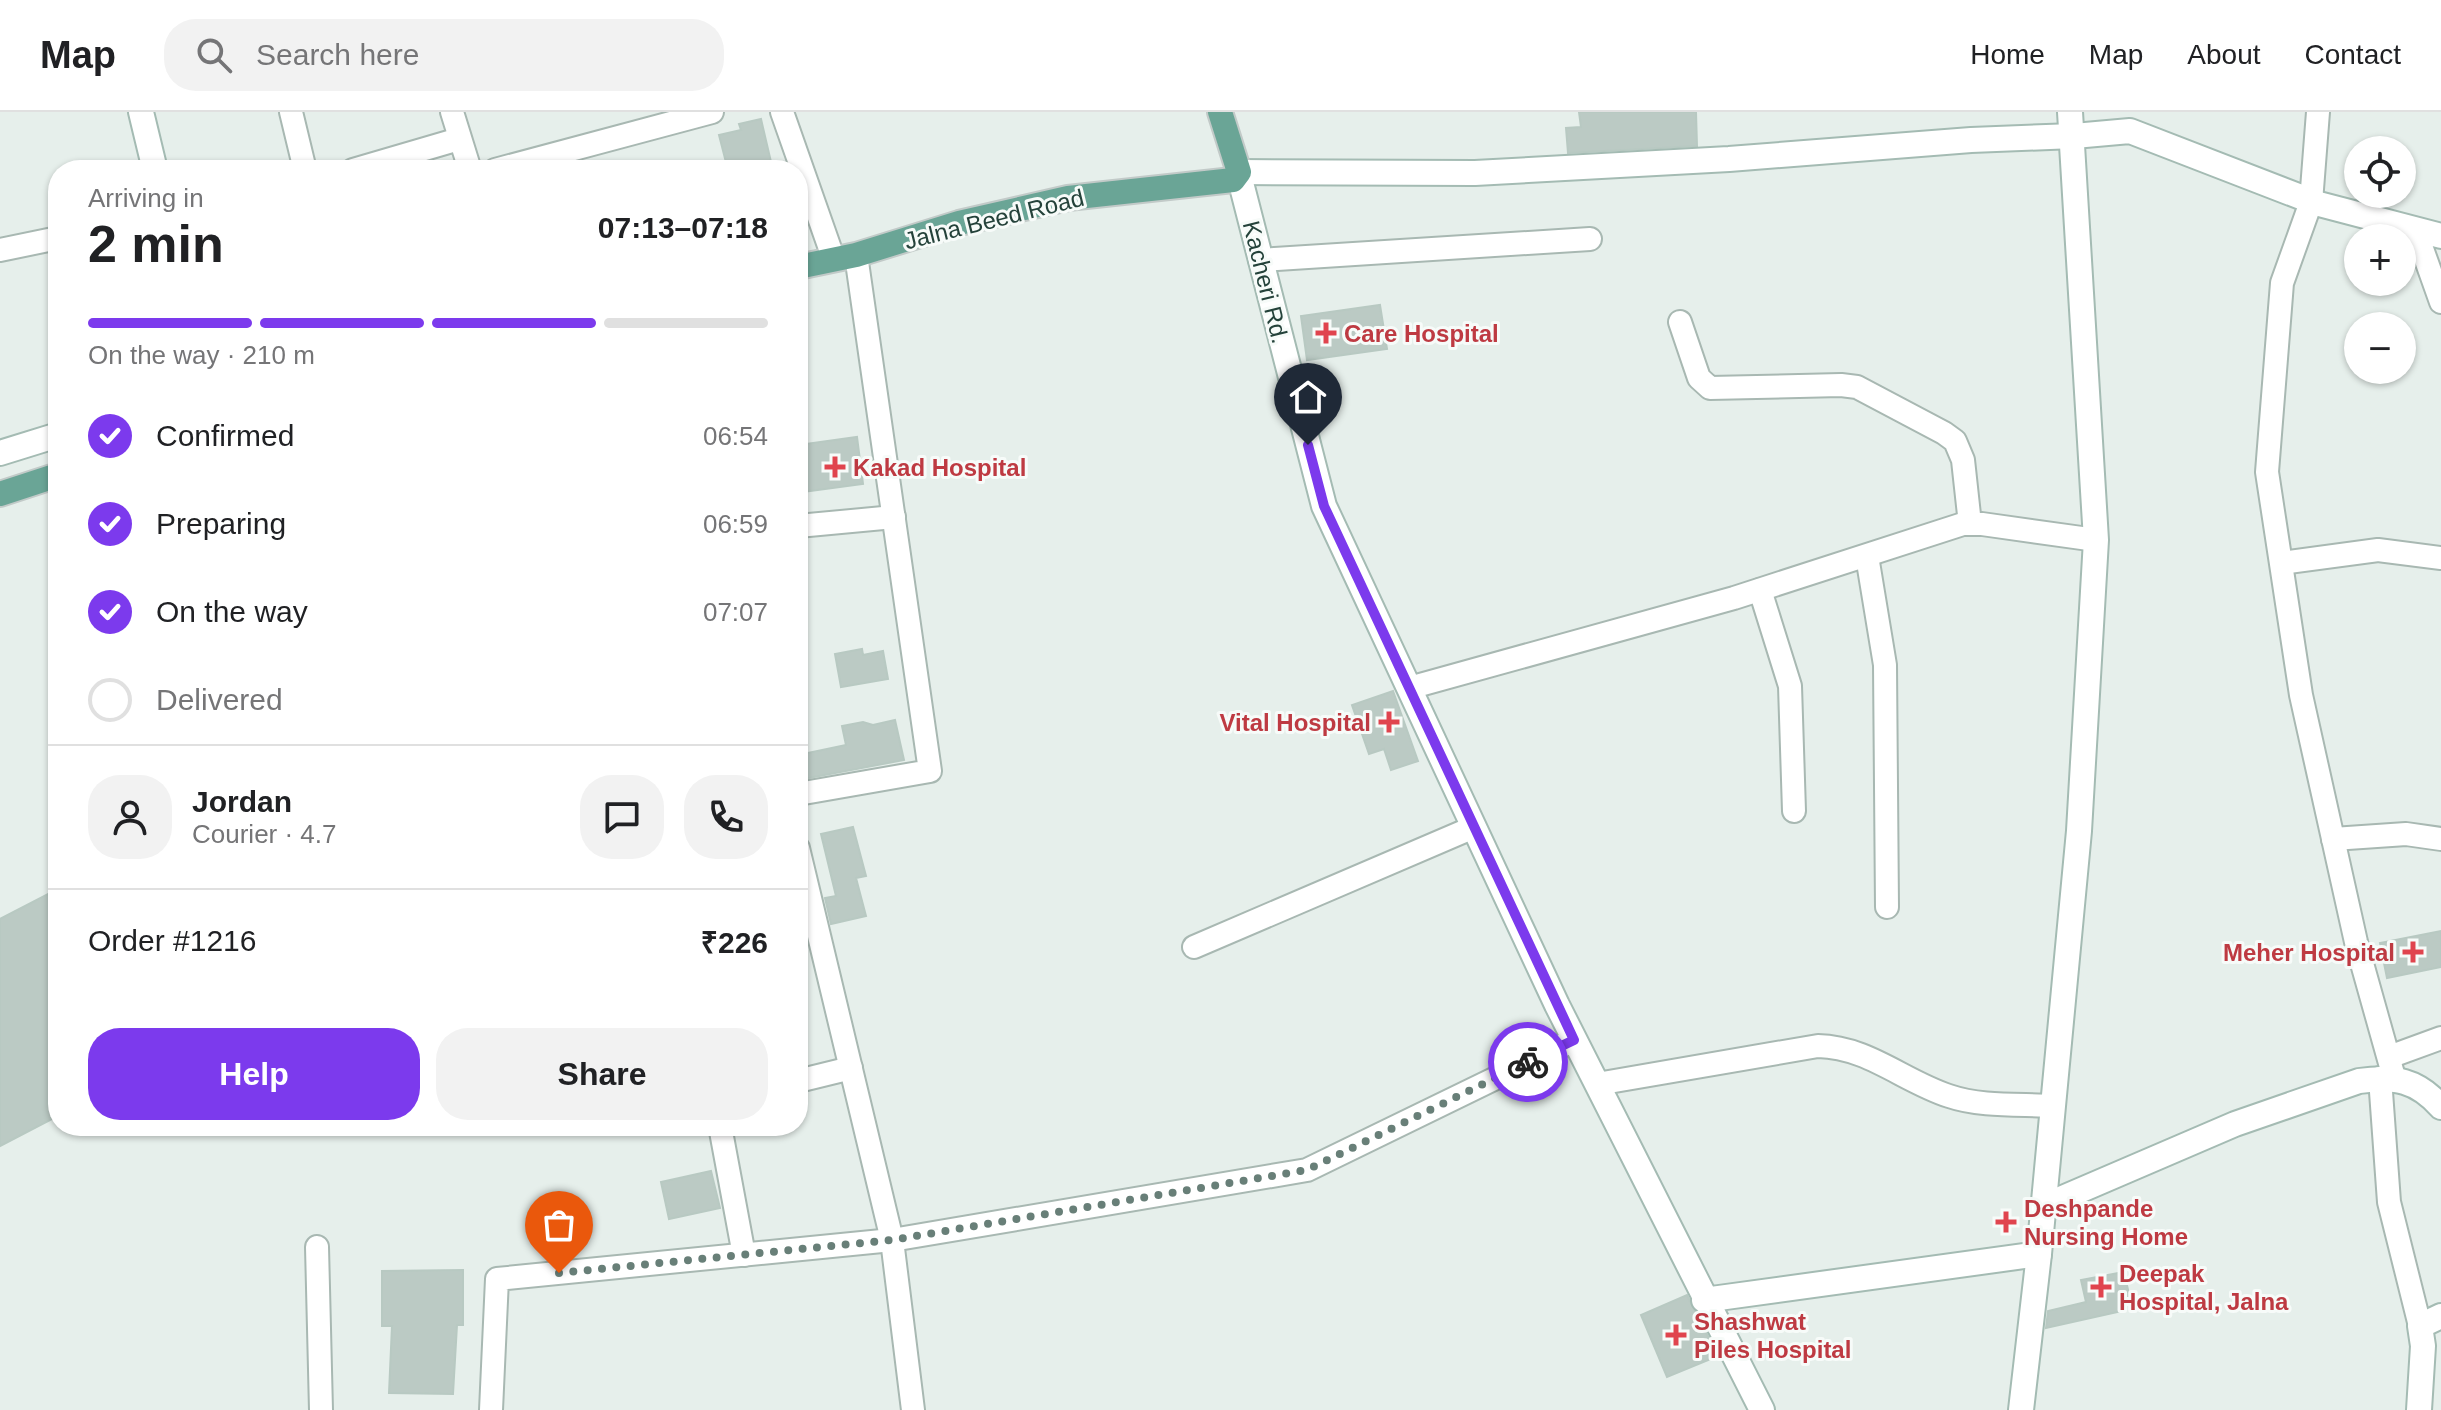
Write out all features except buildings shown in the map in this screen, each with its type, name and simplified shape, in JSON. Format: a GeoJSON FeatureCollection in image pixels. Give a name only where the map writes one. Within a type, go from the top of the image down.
{"type":"FeatureCollection","features":[{"type":"Feature","properties":{"kind":"main road"},"geometry":{"type":"LineString","coordinates":[[1220,112],[1239,173]]}},
{"type":"Feature","properties":{"kind":"main road","name":"Jalna Beed Road"},"geometry":{"type":"LineString","coordinates":[[808,265],[845,258],[959,223],[1068,198],[1233,180],[1239,173]]}},
{"type":"Feature","properties":{"kind":"main road"},"geometry":{"type":"LineString","coordinates":[[0,494],[48,478]]}},
{"type":"Feature","properties":{"kind":"street"},"geometry":{"type":"LineString","coordinates":[[141,112],[153,160]]}},
{"type":"Feature","properties":{"kind":"street"},"geometry":{"type":"LineString","coordinates":[[291,112],[303,160]]}},
{"type":"Feature","properties":{"kind":"street"},"geometry":{"type":"LineString","coordinates":[[452,112],[466,160]]}},
{"type":"Feature","properties":{"kind":"street"},"geometry":{"type":"LineString","coordinates":[[532,160],[712,112]]}},
{"type":"Feature","properties":{"kind":"street"},"geometry":{"type":"LineString","coordinates":[[782,112],[803,160]]}},
{"type":"Feature","properties":{"kind":"street"},"geometry":{"type":"LineString","coordinates":[[2318,112],[2311,202],[2282,283],[2267,472],[2301,695],[2388,1072],[2389,1202],[2431,1321],[2423,1346],[2419,1410]]}},
{"type":"Feature","properties":{"kind":"street"},"geometry":{"type":"LineString","coordinates":[[1239,173],[1475,173],[1729,159],[1971,140],[2072,124],[2130,131],[2311,202],[2396,224]]}},
{"type":"Feature","properties":{"kind":"street"},"geometry":{"type":"LineString","coordinates":[[2021,1410],[2044,1206],[2079,831],[2096,540],[2072,124]]}},
{"type":"Feature","properties":{"kind":"street"},"geometry":{"type":"LineString","coordinates":[[387,160],[459,139]]}},
{"type":"Feature","properties":{"kind":"street"},"geometry":{"type":"LineString","coordinates":[[808,172],[845,258],[894,517],[930,771],[808,792]]}},
{"type":"Feature","properties":{"kind":"street","name":"Kacheri Rd."},"geometry":{"type":"LineString","coordinates":[[1239,173],[1324,506],[1557,1005],[1762,1410]]}},
{"type":"Feature","properties":{"kind":"street"},"geometry":{"type":"LineString","coordinates":[[2416,229],[2441,236]]}},
{"type":"Feature","properties":{"kind":"street"},"geometry":{"type":"LineString","coordinates":[[2416,232],[2441,302]]}},
{"type":"Feature","properties":{"kind":"street"},"geometry":{"type":"LineString","coordinates":[[1260,260],[1590,239]]}},
{"type":"Feature","properties":{"kind":"street"},"geometry":{"type":"LineString","coordinates":[[0,250],[48,240]]}},
{"type":"Feature","properties":{"kind":"street"},"geometry":{"type":"LineString","coordinates":[[1680,322],[1699,378],[1710,388],[1857,387],[1950,437],[1958,446],[1963,460],[1970,524]]}},
{"type":"Feature","properties":{"kind":"street"},"geometry":{"type":"LineString","coordinates":[[0,453],[48,438]]}},
{"type":"Feature","properties":{"kind":"street"},"geometry":{"type":"LineString","coordinates":[[808,525],[894,517]]}},
{"type":"Feature","properties":{"kind":"street"},"geometry":{"type":"LineString","coordinates":[[1409,688],[1760,590],[1970,524],[2096,540]]}},
{"type":"Feature","properties":{"kind":"street"},"geometry":{"type":"LineString","coordinates":[[2282,563],[2378,550],[2441,558]]}},
{"type":"Feature","properties":{"kind":"street"},"geometry":{"type":"LineString","coordinates":[[1867,556],[1885,665],[1887,907]]}},
{"type":"Feature","properties":{"kind":"street"},"geometry":{"type":"LineString","coordinates":[[1760,590],[1790,686],[1794,811]]}},
{"type":"Feature","properties":{"kind":"street"},"geometry":{"type":"LineString","coordinates":[[1194,947],[1474,827]]}},
{"type":"Feature","properties":{"kind":"street"},"geometry":{"type":"LineString","coordinates":[[2333,839],[2406,834],[2441,839]]}},
{"type":"Feature","properties":{"kind":"street"},"geometry":{"type":"LineString","coordinates":[[808,890],[892,1240],[913,1410]]}},
{"type":"Feature","properties":{"kind":"street"},"geometry":{"type":"LineString","coordinates":[[2044,1206],[2235,1124],[2388,1072],[2441,1038]]}},
{"type":"Feature","properties":{"kind":"street"},"geometry":{"type":"LineString","coordinates":[[491,1410],[497,1279],[892,1240],[1307,1170],[1574,1040]]}},
{"type":"Feature","properties":{"kind":"street"},"geometry":{"type":"LineString","coordinates":[[1597,1084],[1818,1046],[1837,1046],[1867,1055],[1953,1097],[1969,1101],[2053,1106]]}},
{"type":"Feature","properties":{"kind":"street"},"geometry":{"type":"LineString","coordinates":[[808,1079],[851,1068]]}},
{"type":"Feature","properties":{"kind":"street"},"geometry":{"type":"LineString","coordinates":[[2388,1072],[2427,1092],[2441,1107]]}},
{"type":"Feature","properties":{"kind":"street"},"geometry":{"type":"LineString","coordinates":[[722,1136],[744,1255]]}},
{"type":"Feature","properties":{"kind":"street"},"geometry":{"type":"LineString","coordinates":[[317,1247],[321,1410]]}},
{"type":"Feature","properties":{"kind":"street"},"geometry":{"type":"LineString","coordinates":[[1704,1300],[2039,1254]]}},
{"type":"Feature","properties":{"kind":"way so far"},"geometry":{"type":"LineString","coordinates":[[559,1273],[892,1240],[1307,1170],[1528,1062]]}},
{"type":"Feature","properties":{"kind":"place","name":"Care Hospital"},"geometry":{"type":"Point","coordinates":[1326,333]}},
{"type":"Feature","properties":{"kind":"place","name":"Kakad Hospital"},"geometry":{"type":"Point","coordinates":[835,467]}},
{"type":"Feature","properties":{"kind":"place","name":"Vital Hospital"},"geometry":{"type":"Point","coordinates":[1389,722]}},
{"type":"Feature","properties":{"kind":"place","name":"Meher Hospital"},"geometry":{"type":"Point","coordinates":[2413,952]}},
{"type":"Feature","properties":{"kind":"place","name":"Deshpande Nursing Home"},"geometry":{"type":"Point","coordinates":[2006,1222]}},
{"type":"Feature","properties":{"kind":"place","name":"Deepak Hospital, Jalna"},"geometry":{"type":"Point","coordinates":[2101,1287]}},
{"type":"Feature","properties":{"kind":"place","name":"Shashwat Piles Hospital"},"geometry":{"type":"Point","coordinates":[1676,1335]}},
{"type":"Feature","properties":{"kind":"route"},"geometry":{"type":"LineString","coordinates":[[1308,445],[1324,506],[1574,1040],[1528,1062]]}}]}
